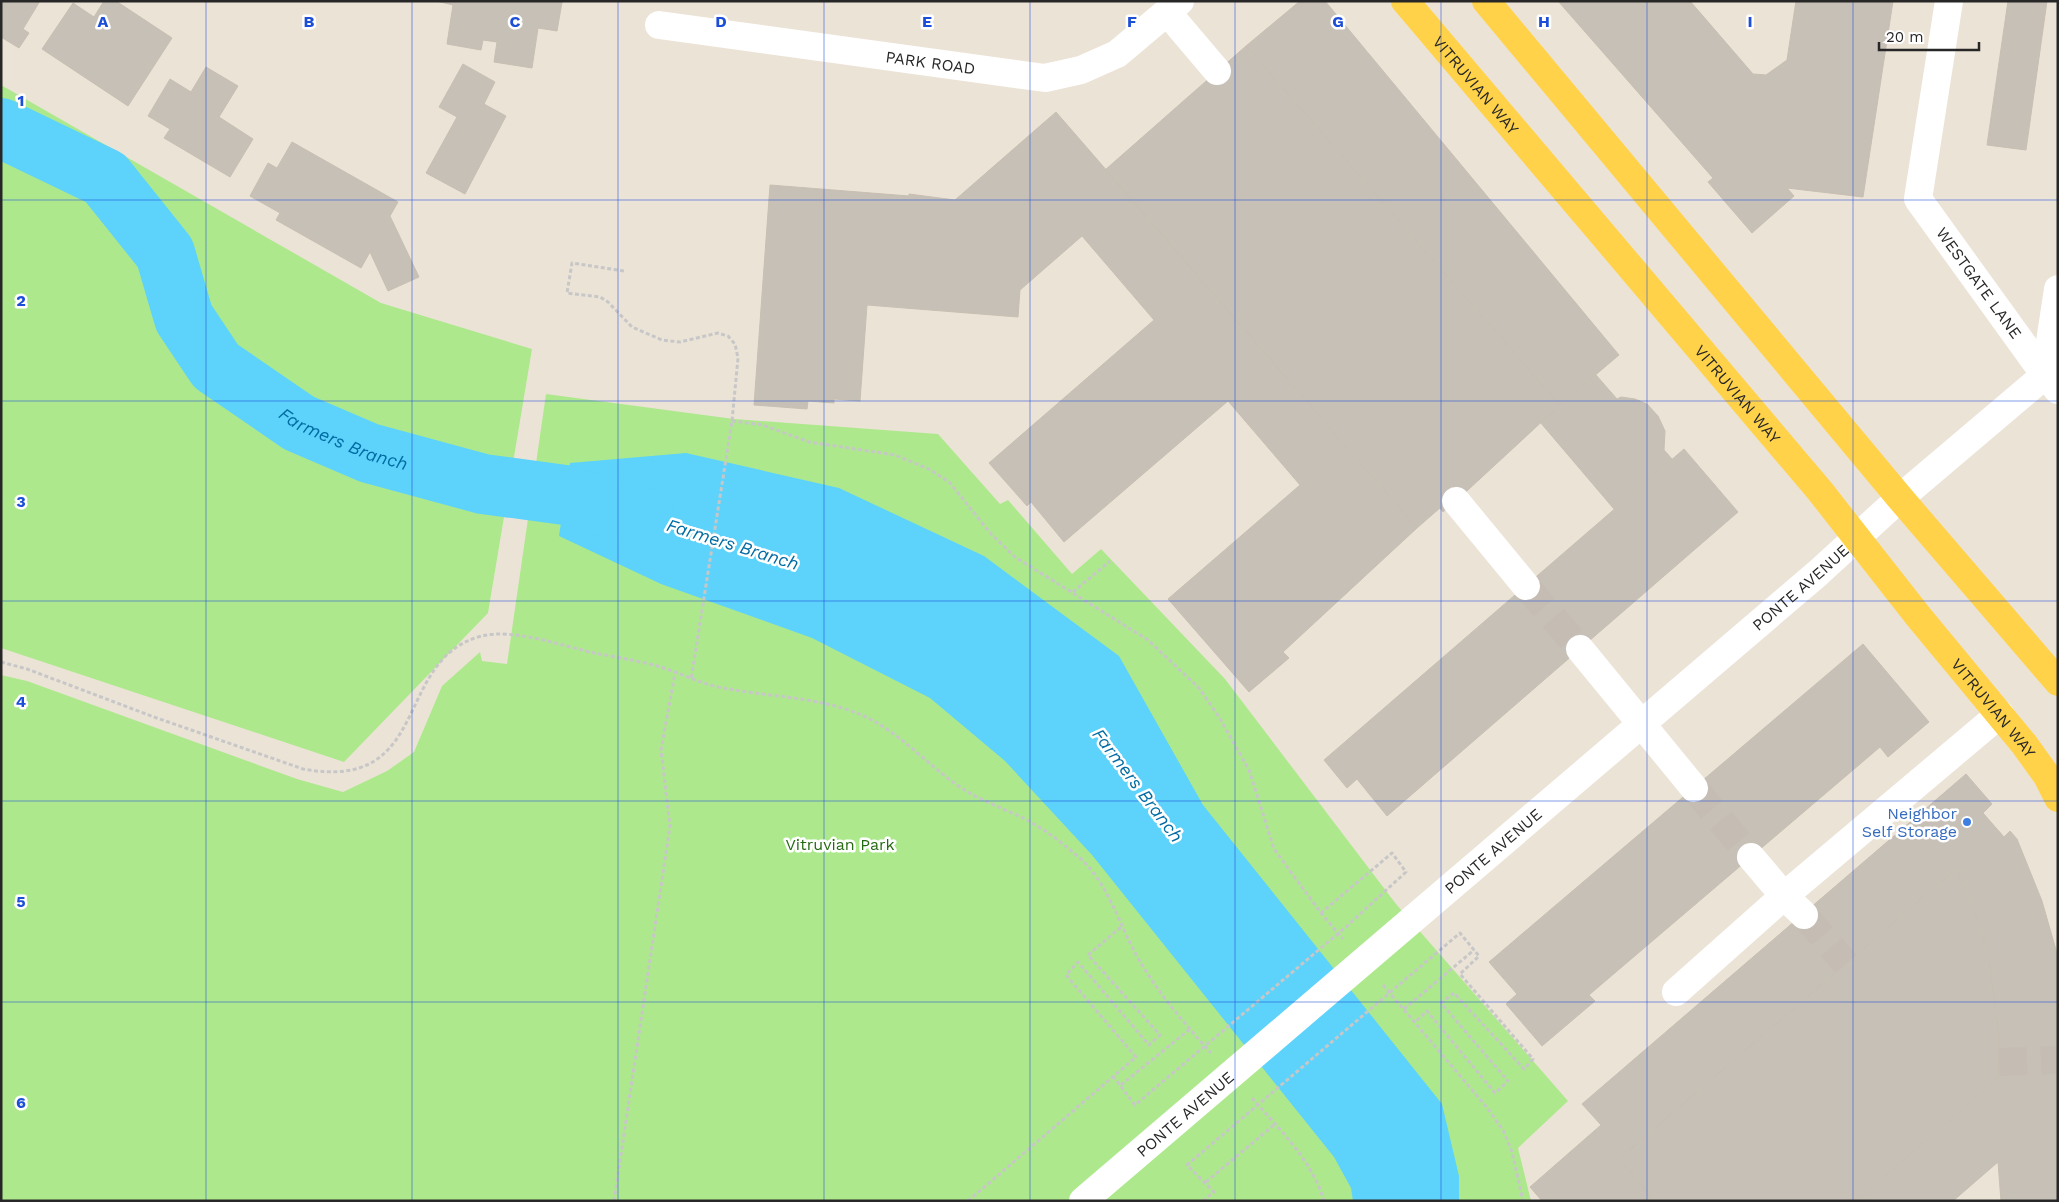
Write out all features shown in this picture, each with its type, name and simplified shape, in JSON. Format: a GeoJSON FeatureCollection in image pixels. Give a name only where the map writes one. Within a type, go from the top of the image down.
{"type":"FeatureCollection","features":[{"type":"Feature","properties":{"kind":"main road","name":"VITRUVIAN WAY"},"geometry":{"type":"LineString","coordinates":[[1404,1],[1857,538],[2000,714],[2047,776],[2058,798]]}},
{"type":"Feature","properties":{"kind":"main road"},"geometry":{"type":"LineString","coordinates":[[1486,1],[1900,498],[2058,682]]}},
{"type":"Feature","properties":{"kind":"street","name":"WESTGATE LANE"},"geometry":{"type":"LineString","coordinates":[[1949,1],[1918,199],[2051,382]]}},
{"type":"Feature","properties":{"kind":"street"},"geometry":{"type":"LineString","coordinates":[[1174,7],[1217,71]]}},
{"type":"Feature","properties":{"kind":"street","name":"PARK ROAD"},"geometry":{"type":"LineString","coordinates":[[659,25],[1045,78],[1081,70],[1117,54],[1174,7]]}},
{"type":"Feature","properties":{"kind":"street"},"geometry":{"type":"LineString","coordinates":[[1900,498],[2051,382],[2058,288]]}},
{"type":"Feature","properties":{"kind":"street","name":"PONTE AVENUE"},"geometry":{"type":"LineString","coordinates":[[1083,1201],[1198,1102],[1375,967],[1641,724],[1857,538],[1900,498]]}},
{"type":"Feature","properties":{"kind":"street"},"geometry":{"type":"LineString","coordinates":[[1456,501],[1526,586]]}},
{"type":"Feature","properties":{"kind":"street"},"geometry":{"type":"LineString","coordinates":[[1580,649],[1694,788]]}},
{"type":"Feature","properties":{"kind":"street"},"geometry":{"type":"LineString","coordinates":[[1676,992],[1784,896],[2000,714]]}},
{"type":"Feature","properties":{"kind":"street"},"geometry":{"type":"LineString","coordinates":[[1751,857],[1784,896],[1804,915]]}},
{"type":"Feature","properties":{"kind":"path"},"geometry":{"type":"LineString","coordinates":[[624,271],[572,263],[567,293],[600,297],[608,302],[632,327],[662,340],[680,342],[718,333],[728,336],[735,344],[738,358],[732,421],[691,680]]}},
{"type":"Feature","properties":{"kind":"path"},"geometry":{"type":"LineString","coordinates":[[732,421],[762,426],[809,442],[881,452],[914,461],[950,484],[1004,548],[1148,640],[1199,688],[1224,723],[1249,770],[1274,849],[1321,913],[1346,942]]}},
{"type":"Feature","properties":{"kind":"path"},"geometry":{"type":"LineString","coordinates":[[1072,592],[1110,561]]}},
{"type":"Feature","properties":{"kind":"path"},"geometry":{"type":"LineString","coordinates":[[1,662],[27,669],[154,717],[303,769],[325,773],[345,772],[366,766],[387,753],[401,736],[428,681],[440,662],[457,646],[484,635],[515,636],[662,668],[691,680],[717,687],[843,708],[870,719],[894,734],[960,787],[1028,820],[1058,841],[1096,876],[1107,891],[1121,927],[1157,990],[1216,1058]]}},
{"type":"Feature","properties":{"kind":"path"},"geometry":{"type":"LineString","coordinates":[[614,1201],[670,826],[661,750],[675,673]]}},
{"type":"Feature","properties":{"kind":"path"},"geometry":{"type":"LineString","coordinates":[[1113,1076],[1135,1105],[1347,926],[1406,872],[1392,853],[1321,913]]}},
{"type":"Feature","properties":{"kind":"path"},"geometry":{"type":"LineString","coordinates":[[968,1201],[1136,1057],[1066,975],[1078,962],[1149,1045],[1160,1035],[1088,955],[1121,927]]}},
{"type":"Feature","properties":{"kind":"path"},"geometry":{"type":"LineString","coordinates":[[1203,1201],[1214,1192],[1187,1165],[1460,933],[1480,956],[1460,974],[1533,1059],[1524,1069],[1454,993],[1441,1004],[1508,1081],[1495,1093],[1427,1011],[1416,1022]]}},
{"type":"Feature","properties":{"kind":"path"},"geometry":{"type":"LineString","coordinates":[[1404,1009],[1474,950]]}},
{"type":"Feature","properties":{"kind":"path"},"geometry":{"type":"LineString","coordinates":[[1375,967],[1404,1009],[1489,1110],[1504,1132],[1512,1152],[1522,1201]]}},
{"type":"Feature","properties":{"kind":"path"},"geometry":{"type":"LineString","coordinates":[[1121,1085],[1190,1028]]}},
{"type":"Feature","properties":{"kind":"path"},"geometry":{"type":"LineString","coordinates":[[1248,1095],[1302,1157],[1320,1186],[1324,1201]]}},
{"type":"Feature","properties":{"kind":"path"},"geometry":{"type":"LineString","coordinates":[[1206,1182],[1275,1124]]}},
{"type":"Feature","properties":{"kind":"green space"},"geometry":{"type":"Polygon","coordinates":[[[1,85],[381,303],[532,349],[488,613],[344,762],[1,648],[1,85]]]}},
{"type":"Feature","properties":{"kind":"green space","name":"Vitruvian Park"},"geometry":{"type":"Polygon","coordinates":[[[546,394],[734,419],[938,434],[1000,504],[1008,500],[1072,574],[1101,549],[1225,679],[1396,904],[1568,1101],[1518,1148],[1531,1201],[1,1201],[1,675],[27,681],[297,779],[343,792],[387,771],[414,752],[442,686],[480,652],[482,661],[507,664],[546,394]]]}},
{"type":"Feature","properties":{"kind":"water"},"geometry":{"type":"Polygon","coordinates":[[[686,453],[839,488],[984,556],[1119,656],[1203,805],[1442,1104],[1459,1176],[1459,1201],[1353,1201],[1351,1188],[1334,1157],[1092,855],[1005,761],[930,698],[812,638],[661,584],[559,536],[570,463],[686,453]]]}},
{"type":"Feature","properties":{"kind":"building"},"geometry":{"type":"Polygon","coordinates":[[[1,1],[40,1],[23,29],[29,33],[19,48],[1,37],[1,1]]]}},
{"type":"Feature","properties":{"kind":"building"},"geometry":{"type":"Polygon","coordinates":[[[104,1],[116,1],[172,38],[128,106],[42,49],[73,3],[94,17],[104,1]]]}},
{"type":"Feature","properties":{"kind":"building"},"geometry":{"type":"Polygon","coordinates":[[[436,1],[562,2],[557,31],[538,28],[532,68],[494,62],[497,42],[483,40],[481,50],[447,44],[453,5],[436,1]]]}},
{"type":"Feature","properties":{"kind":"building"},"geometry":{"type":"Polygon","coordinates":[[[1300,1],[1325,1],[1619,355],[1560,405],[1246,46],[1300,1]]]}},
{"type":"Feature","properties":{"kind":"building"},"geometry":{"type":"Polygon","coordinates":[[[1558,1],[1690,1],[1753,74],[1766,75],[1787,60],[1796,1],[1893,1],[1863,197],[1787,188],[1794,196],[1752,233],[1708,182],[1713,178],[1558,1]]]}},
{"type":"Feature","properties":{"kind":"building"},"geometry":{"type":"Polygon","coordinates":[[[2008,1],[2047,1],[2026,150],[1987,145],[2008,1]]]}},
{"type":"Feature","properties":{"kind":"building"},"geometry":{"type":"Polygon","coordinates":[[[1246,46],[1560,405],[1456,501],[1443,512],[1440,508],[1417,528],[1105,170],[1246,46]]]}},
{"type":"Feature","properties":{"kind":"building"},"geometry":{"type":"Polygon","coordinates":[[[463,64],[495,82],[484,104],[506,116],[465,194],[426,173],[457,117],[439,107],[463,64]]]}},
{"type":"Feature","properties":{"kind":"building"},"geometry":{"type":"Polygon","coordinates":[[[206,67],[238,86],[219,117],[253,139],[230,177],[164,138],[170,129],[148,116],[170,79],[191,92],[206,67]]]}},
{"type":"Feature","properties":{"kind":"building"},"geometry":{"type":"Polygon","coordinates":[[[1056,112],[1417,528],[1283,652],[1289,658],[1249,692],[1168,599],[1300,485],[1228,401],[1064,542],[1031,502],[1027,506],[989,463],[1154,320],[1082,236],[1020,290],[1018,317],[867,305],[860,401],[834,399],[834,403],[808,401],[807,409],[754,405],[770,185],[909,196],[909,194],[955,200],[1056,112]]]}},
{"type":"Feature","properties":{"kind":"building"},"geometry":{"type":"Polygon","coordinates":[[[292,142],[398,202],[390,216],[419,277],[388,291],[370,252],[361,268],[276,220],[280,213],[250,196],[268,163],[277,168],[292,142]]]}},
{"type":"Feature","properties":{"kind":"building"},"geometry":{"type":"Polygon","coordinates":[[[1596,375],[1617,399],[1621,397],[1635,399],[1647,404],[1658,416],[1665,431],[1664,450],[1672,459],[1614,509],[1540,422],[1596,375]]]}},
{"type":"Feature","properties":{"kind":"building"},"geometry":{"type":"Polygon","coordinates":[[[1684,449],[1738,512],[1387,816],[1357,779],[1347,788],[1324,760],[1684,449]]]}},
{"type":"Feature","properties":{"kind":"building"},"geometry":{"type":"Polygon","coordinates":[[[1863,644],[1929,722],[1888,757],[1880,747],[1589,995],[1595,1001],[1542,1046],[1506,1004],[1517,994],[1489,962],[1863,644]]]}},
{"type":"Feature","properties":{"kind":"building"},"geometry":{"type":"Polygon","coordinates":[[[1966,774],[1992,804],[1983,813],[2004,837],[2010,831],[2017,839],[2042,901],[2058,957],[2058,1201],[2001,1201],[1998,1162],[1953,1201],[1856,1201],[1998,1078],[1999,1040],[1990,965],[1982,931],[1957,868],[1619,1159],[1655,1201],[1542,1201],[1530,1187],[1601,1125],[1582,1104],[1966,774]]]}},
{"type":"Feature","properties":{"kind":"building"},"geometry":{"type":"Polygon","coordinates":[[[1957,868],[1982,931],[1990,965],[1999,1040],[1998,1078],[1856,1201],[1655,1201],[1619,1159],[1957,868]]]}},
{"type":"Feature","properties":{"kind":"waterway","name":"Farmers Branch"},"geometry":{"type":"LineString","coordinates":[[1,128],[105,178],[165,253],[184,318],[216,366],[299,423],[369,453],[483,484],[565,495],[646,518]]}},
{"type":"Feature","properties":{"kind":"tunnel"},"geometry":{"type":"LineString","coordinates":[[1526,586],[1580,649]]}},
{"type":"Feature","properties":{"kind":"tunnel"},"geometry":{"type":"LineString","coordinates":[[1694,788],[1751,857]]}},
{"type":"Feature","properties":{"kind":"tunnel"},"geometry":{"type":"LineString","coordinates":[[1804,915],[1846,964]]}},
{"type":"Feature","properties":{"kind":"tunnel"},"geometry":{"type":"LineString","coordinates":[[1999,1062],[2058,1060]]}},
{"type":"Feature","properties":{"kind":"place","name":"Neighbor Self Storage"},"geometry":{"type":"Point","coordinates":[1967,822]}}]}
